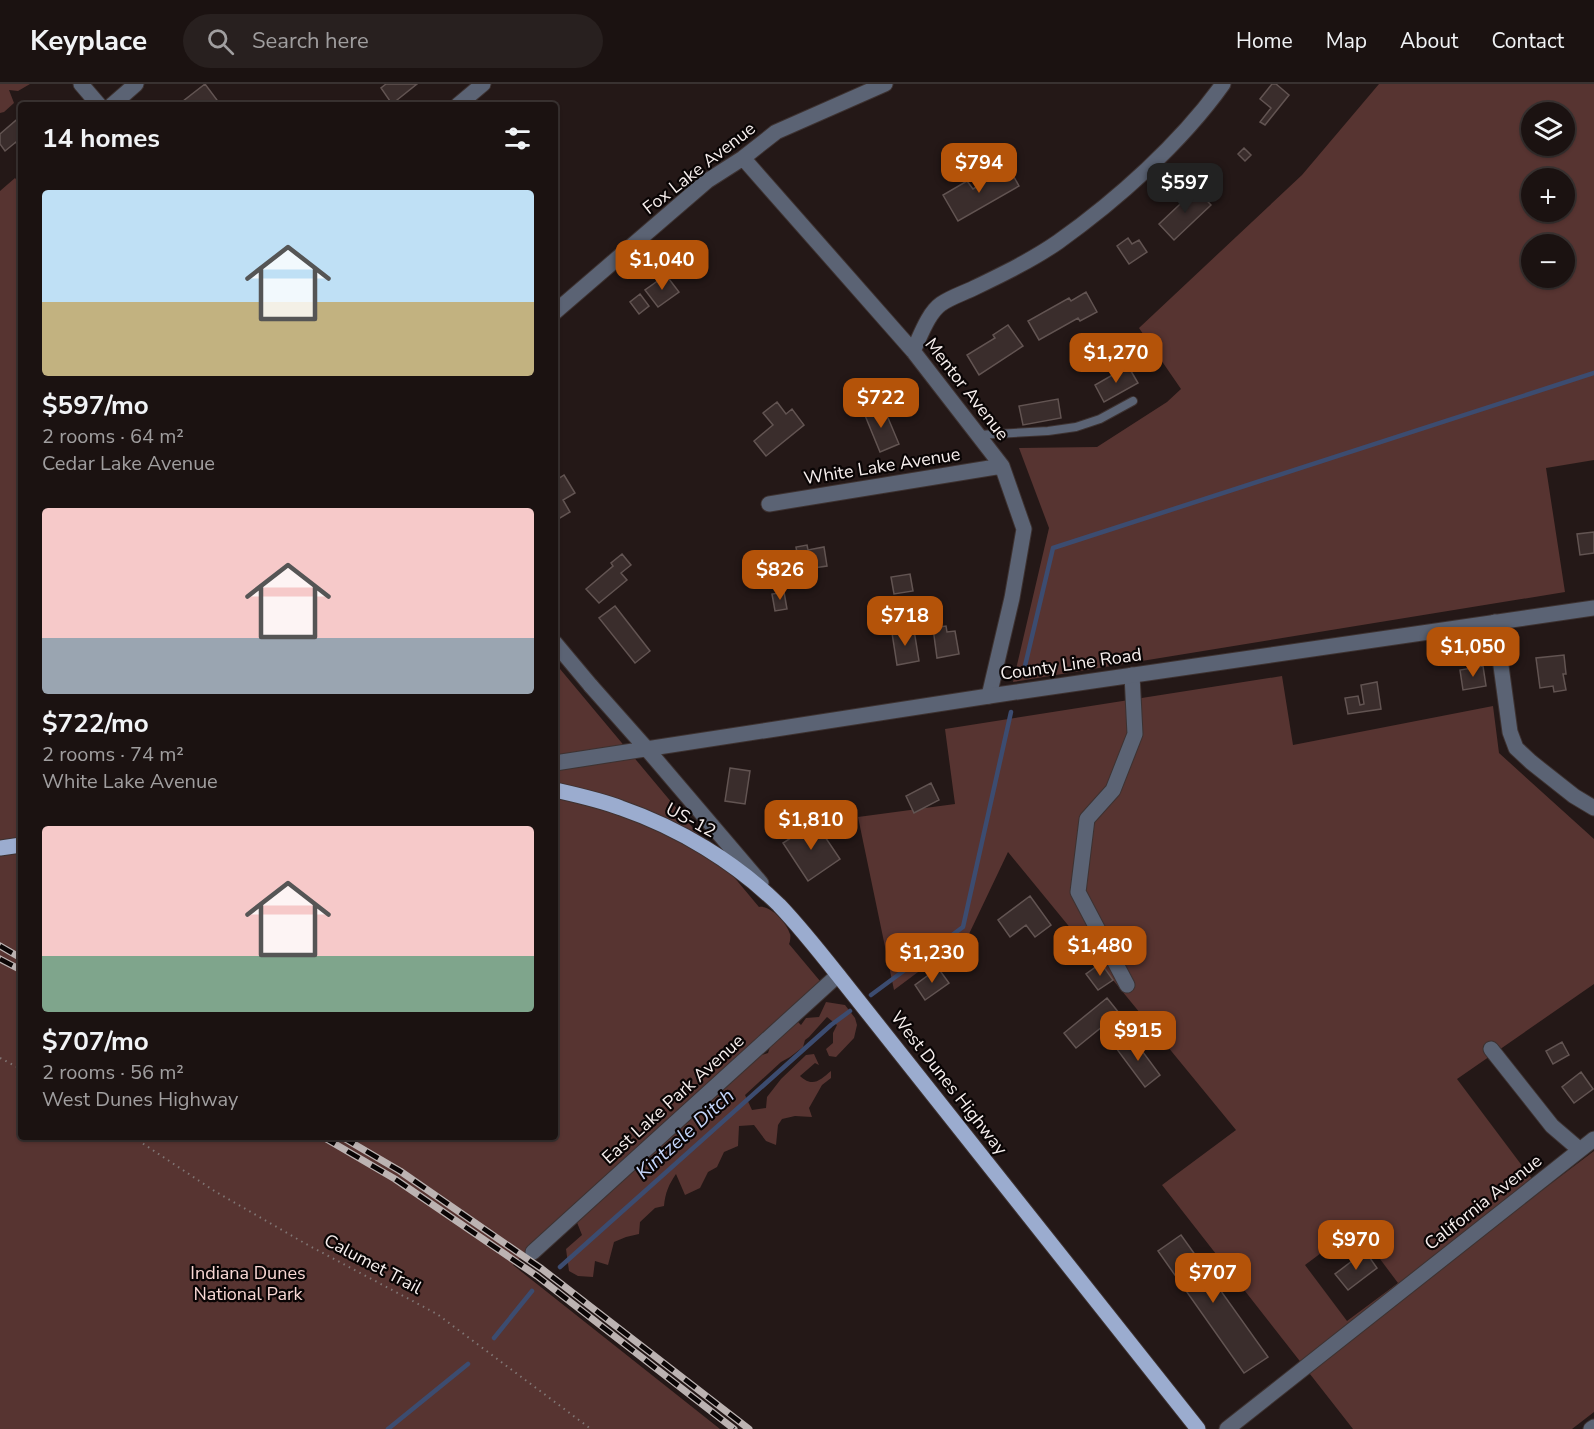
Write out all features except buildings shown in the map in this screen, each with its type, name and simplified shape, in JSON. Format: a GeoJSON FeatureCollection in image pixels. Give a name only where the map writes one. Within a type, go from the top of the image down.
{"type":"FeatureCollection","features":[{"type":"Feature","properties":{"kind":"main road","name":"US-12"},"geometry":{"type":"LineString","coordinates":[[558,791],[620,807],[684,836],[745,876],[791,918]]}},
{"type":"Feature","properties":{"kind":"main road"},"geometry":{"type":"LineString","coordinates":[[0,848],[18,845]]}},
{"type":"Feature","properties":{"kind":"main road","name":"West Dunes Highway"},"geometry":{"type":"LineString","coordinates":[[791,918],[1198,1429]]}},
{"type":"Feature","properties":{"kind":"street"},"geometry":{"type":"LineString","coordinates":[[81,84],[96,102]]}},
{"type":"Feature","properties":{"kind":"street"},"geometry":{"type":"LineString","coordinates":[[115,102],[136,84]]}},
{"type":"Feature","properties":{"kind":"street"},"geometry":{"type":"LineString","coordinates":[[462,102],[483,84]]}},
{"type":"Feature","properties":{"kind":"street","name":"Fox Lake Avenue"},"geometry":{"type":"LineString","coordinates":[[558,309],[707,181],[743,158],[776,132],[885,84]]}},
{"type":"Feature","properties":{"kind":"street"},"geometry":{"type":"LineString","coordinates":[[913,351],[925,324],[940,305],[1022,265],[1057,243],[1110,202],[1175,141],[1223,84]]}},
{"type":"Feature","properties":{"kind":"street","name":"Mentor Avenue"},"geometry":{"type":"LineString","coordinates":[[743,158],[913,351],[1002,466],[1024,529],[1012,598],[989,696]]}},
{"type":"Feature","properties":{"kind":"street","name":"White Lake Avenue"},"geometry":{"type":"LineString","coordinates":[[769,504],[1002,466]]}},
{"type":"Feature","properties":{"kind":"street","name":"County Line Road"},"geometry":{"type":"LineString","coordinates":[[558,763],[989,696],[1594,608]]}},
{"type":"Feature","properties":{"kind":"street"},"geometry":{"type":"LineString","coordinates":[[1495,622],[1510,732],[1516,748],[1574,796],[1594,808]]}},
{"type":"Feature","properties":{"kind":"street","name":"West Dunes Highway"},"geometry":{"type":"LineString","coordinates":[[558,647],[791,918]]}},
{"type":"Feature","properties":{"kind":"street"},"geometry":{"type":"LineString","coordinates":[[1127,985],[1078,892],[1087,819],[1113,790],[1135,734],[1132,675]]}},
{"type":"Feature","properties":{"kind":"street","name":"East Lake Park Avenue"},"geometry":{"type":"LineString","coordinates":[[533,1252],[838,975]]}},
{"type":"Feature","properties":{"kind":"street"},"geometry":{"type":"LineString","coordinates":[[1491,1049],[1552,1126],[1581,1150]]}},
{"type":"Feature","properties":{"kind":"street","name":"California Avenue"},"geometry":{"type":"LineString","coordinates":[[1227,1429],[1594,1139]]}},
{"type":"Feature","properties":{"kind":"lane"},"geometry":{"type":"LineString","coordinates":[[978,435],[1076,427],[1100,419],[1134,401]]}},
{"type":"Feature","properties":{"kind":"path"},"geometry":{"type":"LineString","coordinates":[[0,1058],[18,1067]]}},
{"type":"Feature","properties":{"kind":"path","name":"Calumet Trail"},"geometry":{"type":"LineString","coordinates":[[138,1140],[216,1192],[306,1244],[436,1314],[591,1429]]}},
{"type":"Feature","properties":{"kind":"green space"},"geometry":{"type":"Polygon","coordinates":[[[0,84],[30,84],[18,91],[9,90],[14,103],[0,113],[0,84]]]}},
{"type":"Feature","properties":{"kind":"green space"},"geometry":{"type":"Polygon","coordinates":[[[1379,84],[1594,84],[1594,460],[1546,468],[1565,592],[1013,682],[1049,528],[1019,448],[1097,447],[1167,402],[1181,389],[1139,328],[1302,175],[1379,84]]]}},
{"type":"Feature","properties":{"kind":"green space","name":"Indiana Dunes National Park"},"geometry":{"type":"Polygon","coordinates":[[[15,178],[18,182],[18,1140],[558,1140],[558,667],[759,907],[768,909],[782,920],[790,935],[789,944],[820,981],[796,1003],[794,1010],[756,1057],[768,1053],[771,1044],[794,1023],[798,1022],[801,1025],[806,1018],[819,1017],[826,1002],[845,1005],[855,1018],[857,1025],[854,1038],[836,1057],[829,1056],[826,1049],[833,1043],[833,1033],[837,1025],[827,1017],[805,1040],[803,1047],[781,1062],[745,1095],[752,1110],[766,1108],[767,1097],[781,1079],[806,1055],[814,1054],[819,1065],[815,1063],[800,1076],[813,1082],[820,1080],[831,1071],[831,1078],[822,1085],[809,1108],[812,1117],[795,1116],[782,1119],[778,1125],[776,1145],[766,1141],[754,1125],[739,1126],[738,1146],[724,1152],[717,1167],[708,1172],[700,1188],[685,1195],[676,1174],[665,1197],[664,1206],[655,1208],[640,1222],[639,1234],[614,1242],[608,1265],[595,1261],[593,1277],[578,1276],[569,1271],[566,1249],[582,1235],[576,1220],[611,1190],[546,1234],[513,1265],[720,1429],[0,1429],[0,191],[15,178]]]}},
{"type":"Feature","properties":{"kind":"green space"},"geometry":{"type":"Polygon","coordinates":[[[1282,676],[1293,745],[1493,706],[1499,753],[1594,839],[1594,984],[1457,1079],[1541,1191],[1594,1151],[1594,1412],[1572,1429],[1353,1429],[1162,1185],[1236,1130],[1008,852],[969,934],[894,990],[858,817],[955,804],[945,729],[1282,676]],[[1356,1227],[1305,1265],[1347,1321],[1398,1283],[1356,1227]]]}},
{"type":"Feature","properties":{"kind":"waterway"},"geometry":{"type":"LineString","coordinates":[[1024,670],[1053,548],[1594,373]]}},
{"type":"Feature","properties":{"kind":"waterway"},"geometry":{"type":"LineString","coordinates":[[871,995],[963,927],[1011,712]]}},
{"type":"Feature","properties":{"kind":"waterway","name":"Kintzele Ditch"},"geometry":{"type":"LineString","coordinates":[[560,1267],[831,1025],[850,1011]]}},
{"type":"Feature","properties":{"kind":"waterway","name":"Kintzele Ditch"},"geometry":{"type":"LineString","coordinates":[[494,1338],[532,1291]]}},
{"type":"Feature","properties":{"kind":"waterway","name":"Kintzele Ditch"},"geometry":{"type":"LineString","coordinates":[[388,1429],[468,1364]]}},
{"type":"Feature","properties":{"kind":"railway"},"geometry":{"type":"LineString","coordinates":[[0,946],[18,956]]}},
{"type":"Feature","properties":{"kind":"railway"},"geometry":{"type":"LineString","coordinates":[[0,959],[18,968]]}},
{"type":"Feature","properties":{"kind":"railway"},"geometry":{"type":"LineString","coordinates":[[328,1140],[395,1179],[537,1276],[734,1429]]}},
{"type":"Feature","properties":{"kind":"railway"},"geometry":{"type":"LineString","coordinates":[[347,1140],[400,1171],[542,1269],[749,1429]]}}]}
